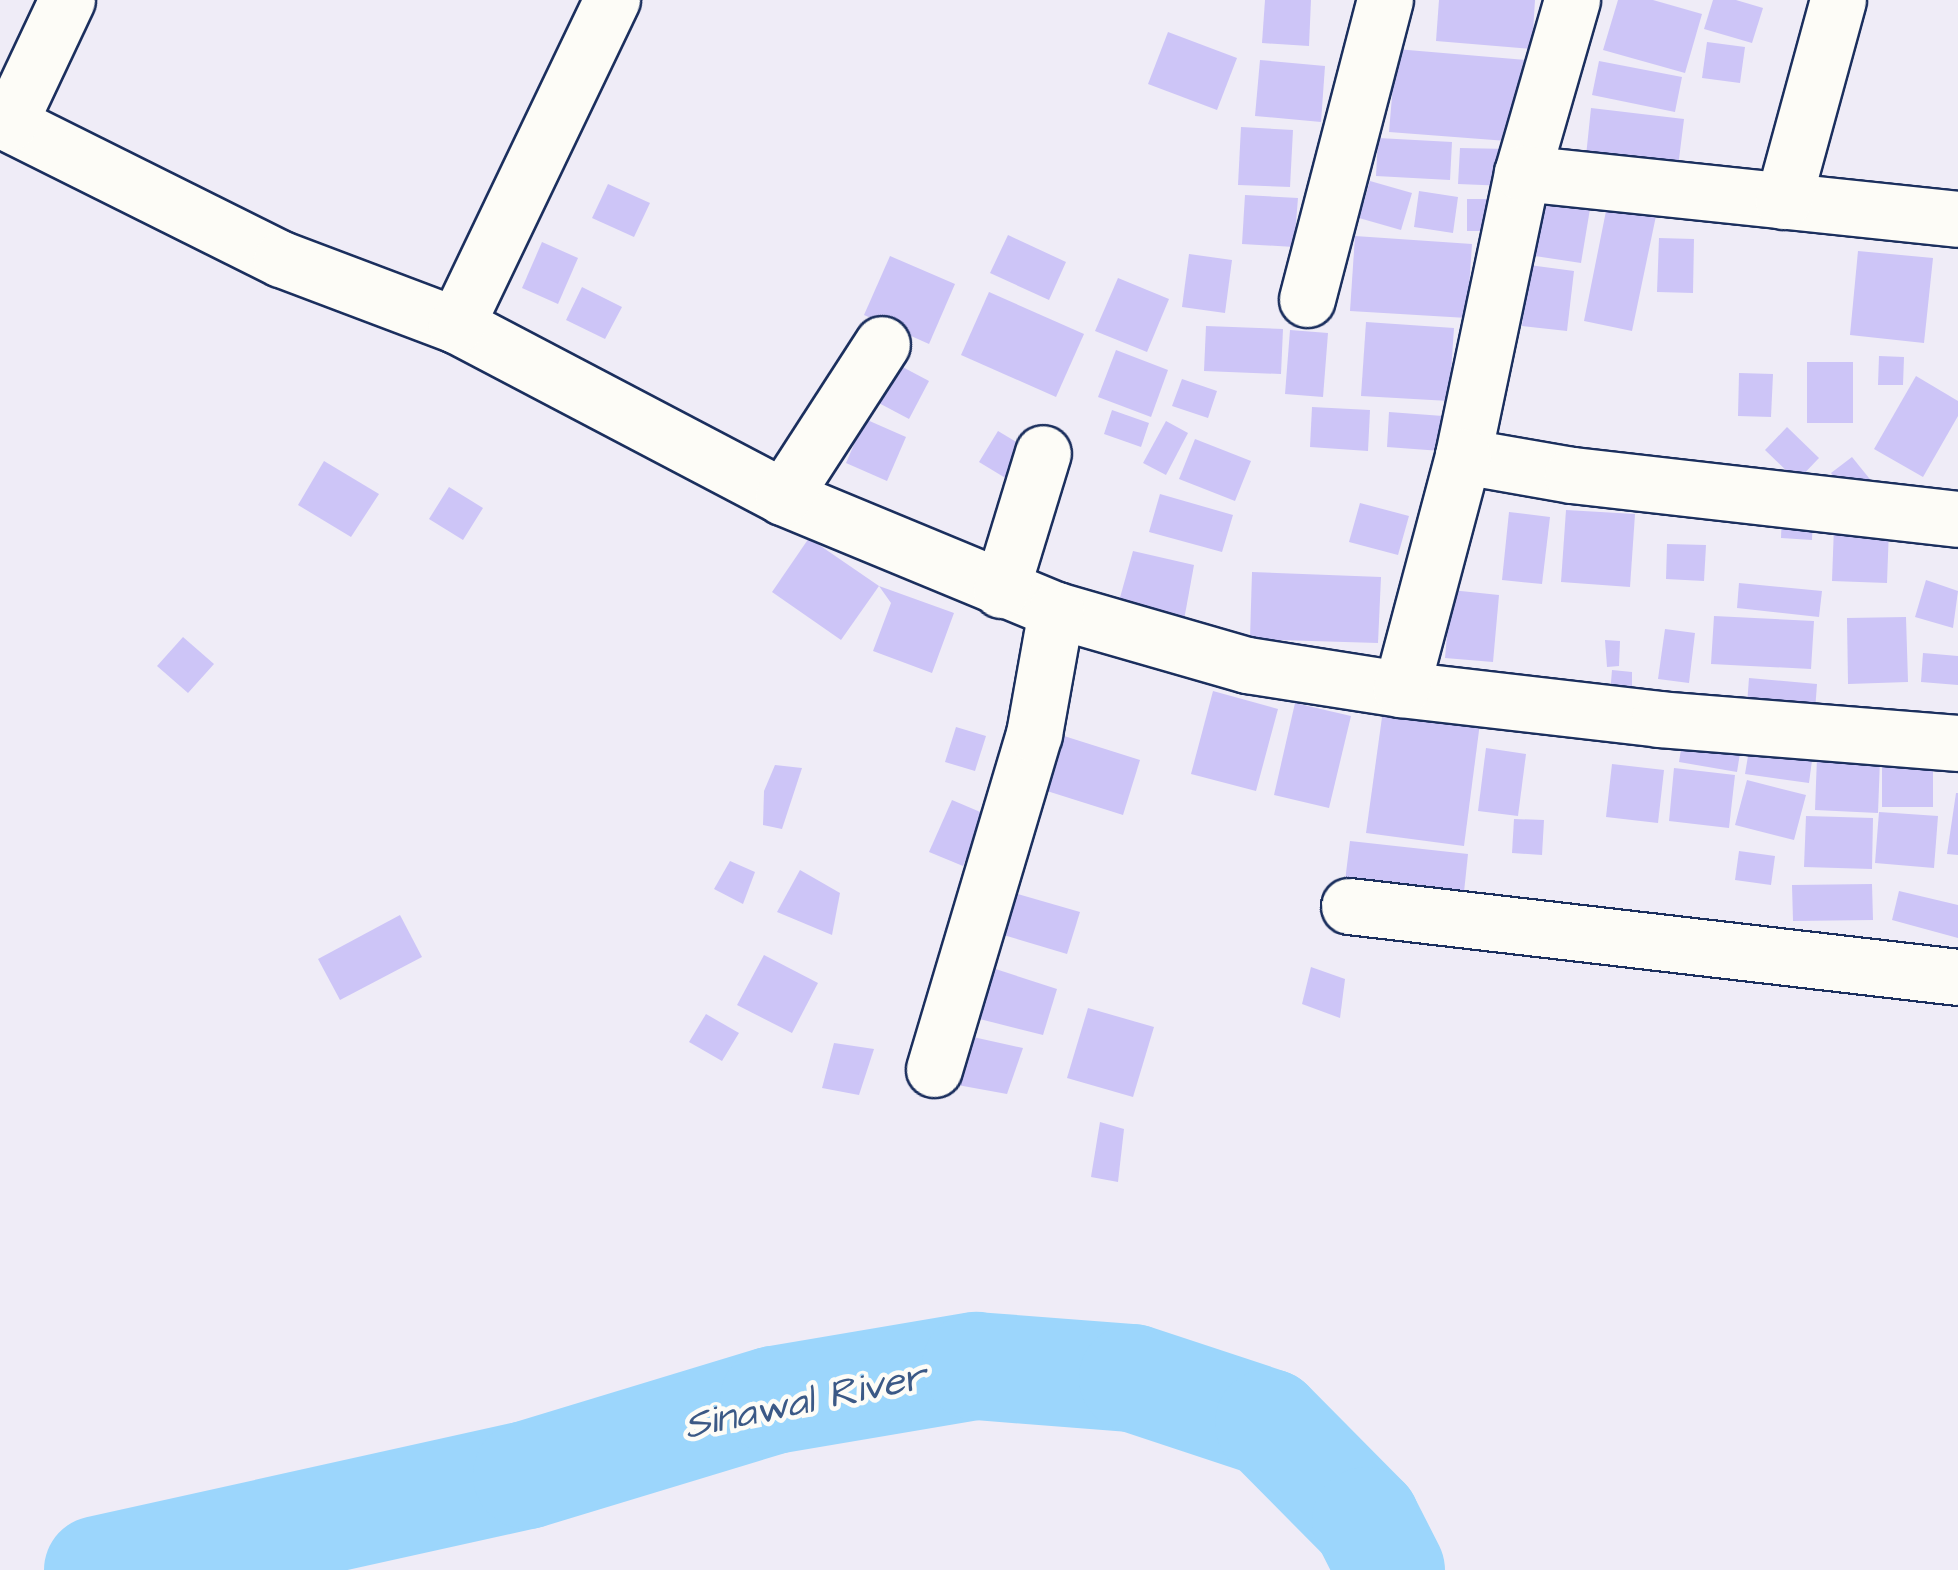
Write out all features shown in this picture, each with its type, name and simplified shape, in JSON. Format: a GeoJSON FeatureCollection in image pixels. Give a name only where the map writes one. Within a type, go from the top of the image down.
{"type":"FeatureCollection","features":[{"type":"Feature","properties":{"kind":"street"},"geometry":{"type":"LineString","coordinates":[[67,0],[4,120],[280,259],[456,325],[783,496],[1001,590],[1056,610],[1247,665],[1401,689],[1659,719],[1958,743]]}},
{"type":"Feature","properties":{"kind":"street"},"geometry":{"type":"LineString","coordinates":[[456,325],[612,0]]}},
{"type":"Feature","properties":{"kind":"street"},"geometry":{"type":"LineString","coordinates":[[1307,299],[1385,0]]}},
{"type":"Feature","properties":{"kind":"street"},"geometry":{"type":"LineString","coordinates":[[1401,689],[1462,456],[1522,174],[1572,0]]}},
{"type":"Feature","properties":{"kind":"street"},"geometry":{"type":"LineString","coordinates":[[1783,201],[1838,0]]}},
{"type":"Feature","properties":{"kind":"street"},"geometry":{"type":"LineString","coordinates":[[1522,174],[1958,218]]}},
{"type":"Feature","properties":{"kind":"street"},"geometry":{"type":"LineString","coordinates":[[783,496],[882,344]]}},
{"type":"Feature","properties":{"kind":"street"},"geometry":{"type":"LineString","coordinates":[[1001,590],[1043,453]]}},
{"type":"Feature","properties":{"kind":"street"},"geometry":{"type":"LineString","coordinates":[[1462,456],[1572,475],[1958,519]]}},
{"type":"Feature","properties":{"kind":"street"},"geometry":{"type":"LineString","coordinates":[[934,1069],[1034,734],[1056,610]]}},
{"type":"Feature","properties":{"kind":"street"},"geometry":{"type":"LineString","coordinates":[[1349,906],[1958,977]]}},
{"type":"Feature","properties":{"kind":"building"},"geometry":{"type":"Polygon","coordinates":[[[1265,0],[1311,0],[1309,46],[1262,43],[1265,0]]]}},
{"type":"Feature","properties":{"kind":"building"},"geometry":{"type":"Polygon","coordinates":[[[1439,0],[1535,0],[1532,49],[1436,41],[1439,0]]]}},
{"type":"Feature","properties":{"kind":"building"},"geometry":{"type":"Polygon","coordinates":[[[1618,0],[1653,0],[1702,14],[1685,73],[1603,50],[1618,0]]]}},
{"type":"Feature","properties":{"kind":"building"},"geometry":{"type":"Polygon","coordinates":[[[1713,0],[1736,0],[1763,8],[1752,43],[1704,29],[1713,0]]]}},
{"type":"Feature","properties":{"kind":"building"},"geometry":{"type":"Polygon","coordinates":[[[1168,32],[1237,58],[1217,110],[1148,84],[1168,32]]]}},
{"type":"Feature","properties":{"kind":"building"},"geometry":{"type":"Polygon","coordinates":[[[1707,42],[1745,47],[1740,83],[1702,78],[1707,42]]]}},
{"type":"Feature","properties":{"kind":"building"},"geometry":{"type":"Polygon","coordinates":[[[1396,49],[1527,60],[1520,142],[1389,132],[1396,49]]]}},
{"type":"Feature","properties":{"kind":"building"},"geometry":{"type":"Polygon","coordinates":[[[1260,60],[1325,66],[1321,122],[1255,116],[1260,60]]]}},
{"type":"Feature","properties":{"kind":"building"},"geometry":{"type":"Polygon","coordinates":[[[1599,61],[1682,77],[1675,112],[1592,95],[1599,61]]]}},
{"type":"Feature","properties":{"kind":"building"},"geometry":{"type":"Polygon","coordinates":[[[1591,108],[1684,119],[1678,167],[1586,156],[1591,108]]]}},
{"type":"Feature","properties":{"kind":"building"},"geometry":{"type":"Polygon","coordinates":[[[1241,127],[1293,130],[1290,187],[1238,185],[1241,127]]]}},
{"type":"Feature","properties":{"kind":"building"},"geometry":{"type":"Polygon","coordinates":[[[1378,138],[1452,142],[1450,180],[1376,176],[1378,138]]]}},
{"type":"Feature","properties":{"kind":"building"},"geometry":{"type":"Polygon","coordinates":[[[1460,148],[1508,149],[1507,186],[1458,184],[1460,148]]]}},
{"type":"Feature","properties":{"kind":"building"},"geometry":{"type":"Polygon","coordinates":[[[1370,181],[1412,193],[1401,230],[1359,218],[1370,181]]]}},
{"type":"Feature","properties":{"kind":"building"},"geometry":{"type":"Polygon","coordinates":[[[608,184],[650,203],[634,237],[592,218],[608,184]]]}},
{"type":"Feature","properties":{"kind":"building"},"geometry":{"type":"Polygon","coordinates":[[[1419,191],[1458,197],[1453,233],[1414,227],[1419,191]]]}},
{"type":"Feature","properties":{"kind":"building"},"geometry":{"type":"Polygon","coordinates":[[[1245,195],[1298,198],[1294,247],[1242,244],[1245,195]]]}},
{"type":"Feature","properties":{"kind":"building"},"geometry":{"type":"Polygon","coordinates":[[[1544,196],[1591,203],[1581,263],[1535,256],[1544,196]]]}},
{"type":"Feature","properties":{"kind":"building"},"geometry":{"type":"Polygon","coordinates":[[[1467,199],[1503,199],[1503,231],[1467,231],[1467,199]]]}},
{"type":"Feature","properties":{"kind":"building"},"geometry":{"type":"Polygon","coordinates":[[[1608,201],[1657,211],[1632,331],[1584,321],[1608,201]]]}},
{"type":"Feature","properties":{"kind":"building"},"geometry":{"type":"Polygon","coordinates":[[[1008,235],[1066,262],[1049,300],[990,273],[1008,235]]]}},
{"type":"Feature","properties":{"kind":"building"},"geometry":{"type":"Polygon","coordinates":[[[1355,236],[1472,244],[1467,318],[1350,311],[1355,236]]]}},
{"type":"Feature","properties":{"kind":"building"},"geometry":{"type":"Polygon","coordinates":[[[1659,238],[1694,239],[1693,293],[1657,292],[1659,238]]]}},
{"type":"Feature","properties":{"kind":"building"},"geometry":{"type":"Polygon","coordinates":[[[542,242],[578,258],[558,304],[522,288],[542,242]]]}},
{"type":"Feature","properties":{"kind":"building"},"geometry":{"type":"Polygon","coordinates":[[[1858,251],[1933,258],[1924,343],[1850,335],[1858,251]]]}},
{"type":"Feature","properties":{"kind":"building"},"geometry":{"type":"Polygon","coordinates":[[[1189,254],[1232,260],[1225,313],[1182,307],[1189,254]]]}},
{"type":"Feature","properties":{"kind":"building"},"geometry":{"type":"Polygon","coordinates":[[[890,256],[955,284],[929,344],[864,315],[890,256]]]}},
{"type":"Feature","properties":{"kind":"building"},"geometry":{"type":"Polygon","coordinates":[[[1529,265],[1574,271],[1567,331],[1522,326],[1529,265]]]}},
{"type":"Feature","properties":{"kind":"building"},"geometry":{"type":"Polygon","coordinates":[[[1118,278],[1169,299],[1147,352],[1095,331],[1118,278]]]}},
{"type":"Feature","properties":{"kind":"building"},"geometry":{"type":"Polygon","coordinates":[[[582,287],[622,307],[605,339],[566,320],[582,287]]]}},
{"type":"Feature","properties":{"kind":"building"},"geometry":{"type":"Polygon","coordinates":[[[989,292],[1084,334],[1056,397],[961,355],[989,292]]]}},
{"type":"Feature","properties":{"kind":"building"},"geometry":{"type":"Polygon","coordinates":[[[1366,322],[1454,328],[1449,401],[1361,396],[1366,322]]]}},
{"type":"Feature","properties":{"kind":"building"},"geometry":{"type":"Polygon","coordinates":[[[1206,326],[1283,329],[1281,374],[1204,371],[1206,326]]]}},
{"type":"Feature","properties":{"kind":"building"},"geometry":{"type":"Polygon","coordinates":[[[1290,330],[1328,333],[1323,397],[1285,394],[1290,330]]]}},
{"type":"Feature","properties":{"kind":"building"},"geometry":{"type":"Polygon","coordinates":[[[1116,350],[1168,370],[1151,417],[1098,397],[1116,350]]]}},
{"type":"Feature","properties":{"kind":"building"},"geometry":{"type":"Polygon","coordinates":[[[1879,356],[1904,357],[1903,385],[1878,385],[1879,356]]]}},
{"type":"Feature","properties":{"kind":"building"},"geometry":{"type":"Polygon","coordinates":[[[1807,362],[1853,362],[1853,423],[1807,423],[1807,362]]]}},
{"type":"Feature","properties":{"kind":"building"},"geometry":{"type":"Polygon","coordinates":[[[895,363],[929,381],[909,419],[875,401],[895,363]]]}},
{"type":"Feature","properties":{"kind":"building"},"geometry":{"type":"Polygon","coordinates":[[[1739,373],[1773,374],[1771,417],[1738,416],[1739,373]]]}},
{"type":"Feature","properties":{"kind":"building"},"geometry":{"type":"Polygon","coordinates":[[[1916,376],[1958,401],[1958,416],[1923,477],[1874,449],[1916,376]]]}},
{"type":"Feature","properties":{"kind":"building"},"geometry":{"type":"Polygon","coordinates":[[[1182,379],[1217,391],[1208,418],[1172,406],[1182,379]]]}},
{"type":"Feature","properties":{"kind":"building"},"geometry":{"type":"Polygon","coordinates":[[[1312,407],[1370,410],[1368,451],[1310,447],[1312,407]]]}},
{"type":"Feature","properties":{"kind":"building"},"geometry":{"type":"Polygon","coordinates":[[[1112,410],[1149,423],[1141,447],[1104,434],[1112,410]]]}},
{"type":"Feature","properties":{"kind":"building"},"geometry":{"type":"Polygon","coordinates":[[[1389,412],[1443,416],[1441,451],[1387,447],[1389,412]]]}},
{"type":"Feature","properties":{"kind":"building"},"geometry":{"type":"Polygon","coordinates":[[[865,419],[906,437],[887,481],[846,463],[865,419]]]}},
{"type":"Feature","properties":{"kind":"building"},"geometry":{"type":"Polygon","coordinates":[[[1166,421],[1188,433],[1166,475],[1143,463],[1166,421]]]}},
{"type":"Feature","properties":{"kind":"building"},"geometry":{"type":"Polygon","coordinates":[[[1787,427],[1819,458],[1797,481],[1765,450],[1787,427]]]}},
{"type":"Feature","properties":{"kind":"building"},"geometry":{"type":"Polygon","coordinates":[[[998,431],[1031,451],[1012,482],[979,462],[998,431]]]}},
{"type":"Feature","properties":{"kind":"building"},"geometry":{"type":"Polygon","coordinates":[[[1195,439],[1251,461],[1235,501],[1179,479],[1195,439]]]}},
{"type":"Feature","properties":{"kind":"building"},"geometry":{"type":"Polygon","coordinates":[[[1852,457],[1873,483],[1852,500],[1831,473],[1852,457]]]}},
{"type":"Feature","properties":{"kind":"building"},"geometry":{"type":"Polygon","coordinates":[[[324,461],[379,494],[351,537],[298,505],[324,461]]]}},
{"type":"Feature","properties":{"kind":"building"},"geometry":{"type":"Polygon","coordinates":[[[449,487],[483,508],[463,540],[429,519],[449,487]]]}},
{"type":"Feature","properties":{"kind":"building"},"geometry":{"type":"Polygon","coordinates":[[[1160,494],[1233,515],[1222,552],[1149,532],[1160,494]]]}},
{"type":"Feature","properties":{"kind":"building"},"geometry":{"type":"Polygon","coordinates":[[[1360,503],[1409,516],[1398,555],[1349,542],[1360,503]]]}},
{"type":"Feature","properties":{"kind":"building"},"geometry":{"type":"Polygon","coordinates":[[[1566,510],[1635,514],[1630,587],[1561,582],[1566,510]]]}},
{"type":"Feature","properties":{"kind":"building"},"geometry":{"type":"Polygon","coordinates":[[[1509,512],[1550,517],[1542,584],[1502,580],[1509,512]]]}},
{"type":"Feature","properties":{"kind":"building"},"geometry":{"type":"Polygon","coordinates":[[[1782,512],[1813,514],[1812,540],[1781,538],[1782,512]]]}},
{"type":"Feature","properties":{"kind":"building"},"geometry":{"type":"Polygon","coordinates":[[[1834,526],[1889,528],[1887,583],[1832,581],[1834,526]]]}},
{"type":"Feature","properties":{"kind":"building"},"geometry":{"type":"Polygon","coordinates":[[[809,538],[879,586],[841,640],[772,592],[809,538]]]}},
{"type":"Feature","properties":{"kind":"building"},"geometry":{"type":"Polygon","coordinates":[[[1667,544],[1706,545],[1704,581],[1666,579],[1667,544]]]}},
{"type":"Feature","properties":{"kind":"building"},"geometry":{"type":"Polygon","coordinates":[[[1133,551],[1194,565],[1184,620],[1116,612],[1133,551]]]}},
{"type":"Feature","properties":{"kind":"building"},"geometry":{"type":"Polygon","coordinates":[[[1252,572],[1381,577],[1378,643],[1250,639],[1252,572]]]}},
{"type":"Feature","properties":{"kind":"building"},"geometry":{"type":"Polygon","coordinates":[[[1926,580],[1958,591],[1953,628],[1915,617],[1926,580]]]}},
{"type":"Feature","properties":{"kind":"building"},"geometry":{"type":"Polygon","coordinates":[[[1739,583],[1822,591],[1819,617],[1737,608],[1739,583]]]}},
{"type":"Feature","properties":{"kind":"building"},"geometry":{"type":"Polygon","coordinates":[[[879,586],[954,613],[932,673],[873,651],[891,603],[879,586]]]}},
{"type":"Feature","properties":{"kind":"building"},"geometry":{"type":"Polygon","coordinates":[[[1451,590],[1499,595],[1493,662],[1445,658],[1451,590]]]}},
{"type":"Feature","properties":{"kind":"building"},"geometry":{"type":"Polygon","coordinates":[[[1714,616],[1814,621],[1811,669],[1711,664],[1714,616]]]}},
{"type":"Feature","properties":{"kind":"building"},"geometry":{"type":"Polygon","coordinates":[[[1906,617],[1908,682],[1848,684],[1847,618],[1906,617]]]}},
{"type":"Feature","properties":{"kind":"building"},"geometry":{"type":"Polygon","coordinates":[[[1665,629],[1695,633],[1689,683],[1658,679],[1665,629]]]}},
{"type":"Feature","properties":{"kind":"building"},"geometry":{"type":"Polygon","coordinates":[[[183,637],[214,664],[188,693],[157,666],[183,637]]]}},
{"type":"Feature","properties":{"kind":"building"},"geometry":{"type":"Polygon","coordinates":[[[1605,640],[1620,641],[1619,666],[1607,667],[1605,640]]]}},
{"type":"Feature","properties":{"kind":"building"},"geometry":{"type":"Polygon","coordinates":[[[1923,653],[1958,656],[1958,685],[1921,682],[1923,653]]]}},
{"type":"Feature","properties":{"kind":"building"},"geometry":{"type":"Polygon","coordinates":[[[1612,670],[1632,672],[1632,695],[1610,695],[1612,670]]]}},
{"type":"Feature","properties":{"kind":"building"},"geometry":{"type":"Polygon","coordinates":[[[1749,678],[1817,684],[1815,711],[1747,705],[1749,678]]]}},
{"type":"Feature","properties":{"kind":"building"},"geometry":{"type":"Polygon","coordinates":[[[1213,691],[1278,709],[1256,791],[1191,774],[1213,691]]]}},
{"type":"Feature","properties":{"kind":"building"},"geometry":{"type":"Polygon","coordinates":[[[1295,703],[1351,716],[1329,808],[1274,795],[1295,703]]]}},
{"type":"Feature","properties":{"kind":"building"},"geometry":{"type":"Polygon","coordinates":[[[1383,710],[1480,723],[1464,846],[1366,833],[1383,710]]]}},
{"type":"Feature","properties":{"kind":"building"},"geometry":{"type":"Polygon","coordinates":[[[956,727],[986,736],[975,771],[945,762],[956,727]]]}},
{"type":"Feature","properties":{"kind":"building"},"geometry":{"type":"Polygon","coordinates":[[[1064,736],[1140,760],[1123,815],[1047,791],[1064,736]]]}},
{"type":"Feature","properties":{"kind":"building"},"geometry":{"type":"Polygon","coordinates":[[[1683,737],[1741,747],[1737,772],[1679,762],[1683,737]]]}},
{"type":"Feature","properties":{"kind":"building"},"geometry":{"type":"Polygon","coordinates":[[[1750,744],[1813,753],[1809,783],[1745,774],[1750,744]]]}},
{"type":"Feature","properties":{"kind":"building"},"geometry":{"type":"Polygon","coordinates":[[[1486,748],[1526,754],[1518,816],[1478,811],[1486,748]]]}},
{"type":"Feature","properties":{"kind":"building"},"geometry":{"type":"Polygon","coordinates":[[[1817,757],[1880,760],[1878,813],[1815,810],[1817,757]]]}},
{"type":"Feature","properties":{"kind":"building"},"geometry":{"type":"Polygon","coordinates":[[[1882,760],[1933,760],[1933,807],[1882,807],[1882,760]]]}},
{"type":"Feature","properties":{"kind":"building"},"geometry":{"type":"Polygon","coordinates":[[[1612,764],[1664,770],[1658,823],[1606,817],[1612,764]]]}},
{"type":"Feature","properties":{"kind":"building"},"geometry":{"type":"Polygon","coordinates":[[[775,765],[802,768],[782,829],[763,825],[764,791],[775,765]]]}},
{"type":"Feature","properties":{"kind":"building"},"geometry":{"type":"Polygon","coordinates":[[[1674,768],[1735,775],[1729,828],[1669,821],[1674,768]]]}},
{"type":"Feature","properties":{"kind":"building"},"geometry":{"type":"Polygon","coordinates":[[[1747,780],[1806,795],[1794,840],[1735,825],[1747,780]]]}},
{"type":"Feature","properties":{"kind":"building"},"geometry":{"type":"Polygon","coordinates":[[[1958,793],[1958,855],[1947,854],[1958,793]]]}},
{"type":"Feature","properties":{"kind":"building"},"geometry":{"type":"Polygon","coordinates":[[[952,800],[985,814],[963,866],[929,852],[952,800]]]}},
{"type":"Feature","properties":{"kind":"building"},"geometry":{"type":"Polygon","coordinates":[[[1879,812],[1938,816],[1934,868],[1875,863],[1879,812]]]}},
{"type":"Feature","properties":{"kind":"building"},"geometry":{"type":"Polygon","coordinates":[[[1806,816],[1873,818],[1872,869],[1804,867],[1806,816]]]}},
{"type":"Feature","properties":{"kind":"building"},"geometry":{"type":"Polygon","coordinates":[[[1514,819],[1544,820],[1542,855],[1512,853],[1514,819]]]}},
{"type":"Feature","properties":{"kind":"building"},"geometry":{"type":"Polygon","coordinates":[[[1350,841],[1468,854],[1462,911],[1343,897],[1350,841]]]}},
{"type":"Feature","properties":{"kind":"building"},"geometry":{"type":"Polygon","coordinates":[[[1739,851],[1775,856],[1771,885],[1735,880],[1739,851]]]}},
{"type":"Feature","properties":{"kind":"building"},"geometry":{"type":"Polygon","coordinates":[[[730,861],[755,872],[743,904],[714,889],[730,861]]]}},
{"type":"Feature","properties":{"kind":"building"},"geometry":{"type":"Polygon","coordinates":[[[800,870],[840,893],[832,935],[777,912],[800,870]]]}},
{"type":"Feature","properties":{"kind":"building"},"geometry":{"type":"Polygon","coordinates":[[[1872,884],[1873,920],[1793,921],[1792,885],[1872,884]]]}},
{"type":"Feature","properties":{"kind":"building"},"geometry":{"type":"Polygon","coordinates":[[[993,887],[1080,912],[1067,954],[980,928],[993,887]]]}},
{"type":"Feature","properties":{"kind":"building"},"geometry":{"type":"Polygon","coordinates":[[[1899,891],[1958,905],[1958,938],[1892,920],[1899,891]]]}},
{"type":"Feature","properties":{"kind":"building"},"geometry":{"type":"Polygon","coordinates":[[[400,915],[422,957],[340,1000],[318,959],[400,915]]]}},
{"type":"Feature","properties":{"kind":"building"},"geometry":{"type":"Polygon","coordinates":[[[764,955],[818,983],[792,1033],[737,1005],[764,955]]]}},
{"type":"Feature","properties":{"kind":"building"},"geometry":{"type":"Polygon","coordinates":[[[977,963],[1057,989],[1043,1035],[964,1015],[977,963]]]}},
{"type":"Feature","properties":{"kind":"building"},"geometry":{"type":"Polygon","coordinates":[[[1311,967],[1345,979],[1340,1018],[1302,1004],[1311,967]]]}},
{"type":"Feature","properties":{"kind":"building"},"geometry":{"type":"Polygon","coordinates":[[[1088,1008],[1154,1027],[1133,1097],[1067,1078],[1088,1008]]]}},
{"type":"Feature","properties":{"kind":"building"},"geometry":{"type":"Polygon","coordinates":[[[706,1014],[739,1033],[722,1061],[689,1042],[706,1014]]]}},
{"type":"Feature","properties":{"kind":"building"},"geometry":{"type":"Polygon","coordinates":[[[955,1033],[1023,1048],[1007,1094],[941,1082],[955,1033]]]}},
{"type":"Feature","properties":{"kind":"building"},"geometry":{"type":"Polygon","coordinates":[[[834,1043],[874,1049],[859,1095],[822,1088],[834,1043]]]}},
{"type":"Feature","properties":{"kind":"building"},"geometry":{"type":"Polygon","coordinates":[[[1100,1122],[1124,1129],[1118,1182],[1091,1177],[1100,1122]]]}},
{"type":"Feature","properties":{"kind":"waterway","name":"Sinawal River"},"geometry":{"type":"LineString","coordinates":[[98,1570],[527,1475],[774,1400],[976,1366],[1133,1378],[1269,1423],[1366,1521],[1391,1570]]}}]}
